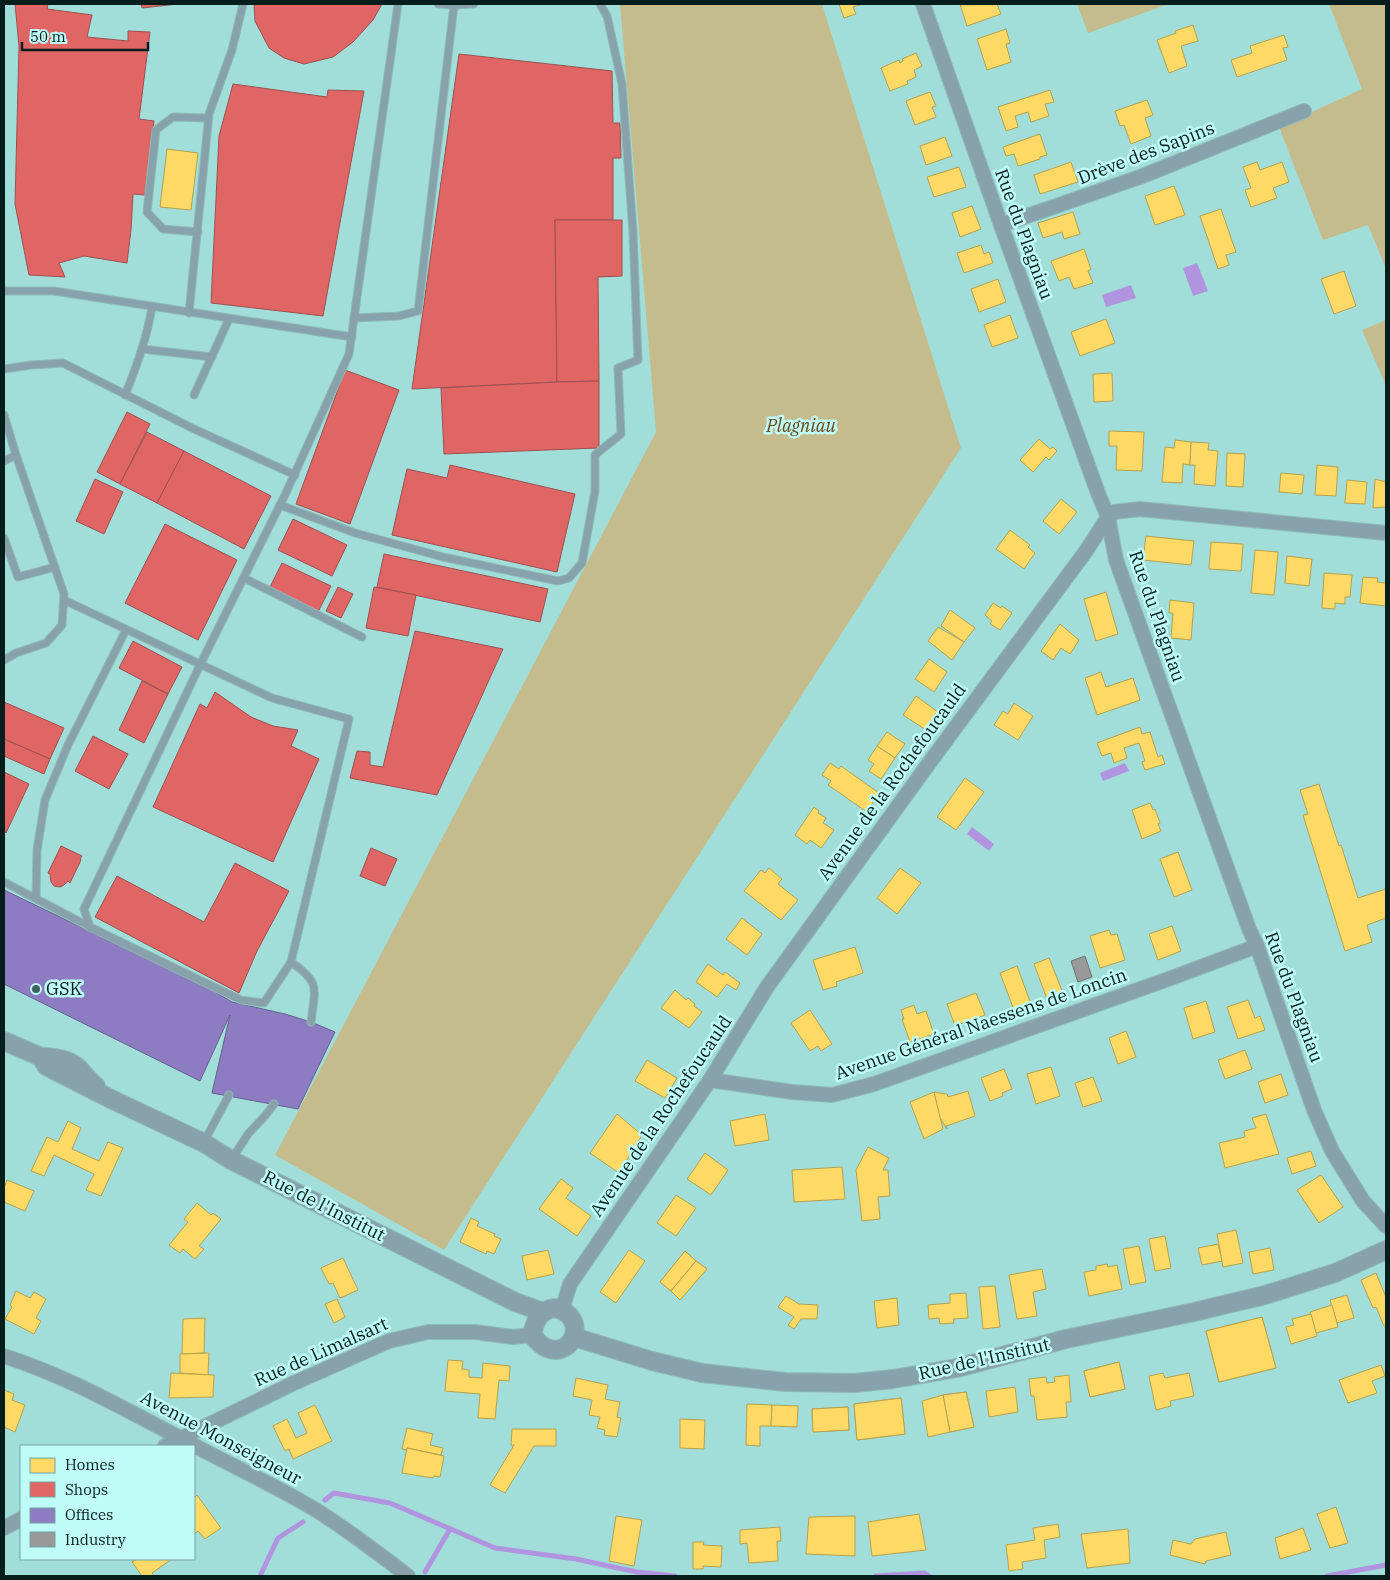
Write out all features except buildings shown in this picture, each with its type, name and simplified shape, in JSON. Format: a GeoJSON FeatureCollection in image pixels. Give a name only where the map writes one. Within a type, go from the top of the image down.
{"type":"FeatureCollection","features":[{"type":"Feature","properties":{"kind":"street","name":"Rue du Plagniau"},"geometry":{"type":"LineString","coordinates":[[923,4],[1001,226],[1108,517],[1119,568],[1248,929],[1257,946],[1314,1110],[1332,1151],[1363,1201],[1386,1226]]}},
{"type":"Feature","properties":{"kind":"street","name":"Drève des Sapins"},"geometry":{"type":"LineString","coordinates":[[1001,226],[1140,177],[1304,111]]}},
{"type":"Feature","properties":{"kind":"street"},"geometry":{"type":"LineString","coordinates":[[1108,517],[1114,512],[1140,509],[1386,533]]}},
{"type":"Feature","properties":{"kind":"street","name":"Avenue de la Rochefoucauld"},"geometry":{"type":"LineString","coordinates":[[562,1310],[570,1284],[710,1080],[772,979],[1086,551],[1108,517]]}},
{"type":"Feature","properties":{"kind":"street","name":"Avenue Général Naessens de Loncin"},"geometry":{"type":"LineString","coordinates":[[710,1080],[792,1092],[832,1095],[892,1078],[1174,978],[1257,946]]}},
{"type":"Feature","properties":{"kind":"street","name":"Rue de l'Institut"},"geometry":{"type":"LineString","coordinates":[[4,1041],[41,1057],[46,1066],[106,1097],[204,1143],[231,1160],[515,1302],[543,1312]]}},
{"type":"Feature","properties":{"kind":"street","name":"Rue de l'Institut"},"geometry":{"type":"LineString","coordinates":[[574,1337],[652,1361],[702,1373],[785,1382],[855,1383],[893,1379],[957,1368],[1066,1340],[1265,1295],[1335,1273],[1386,1250]]}},
{"type":"Feature","properties":{"kind":"street"},"geometry":{"type":"LineString","coordinates":[[555,1308],[562,1310],[572,1318],[575,1330],[574,1337],[566,1347],[554,1350],[541,1345],[532,1335],[535,1322],[543,1312],[555,1308]]}},
{"type":"Feature","properties":{"kind":"street","name":"Rue de Limalsart"},"geometry":{"type":"LineString","coordinates":[[167,1445],[294,1383],[389,1340],[428,1332],[476,1332],[514,1337],[532,1335]]}},
{"type":"Feature","properties":{"kind":"street","name":"Avenue Monseigneur"},"geometry":{"type":"LineString","coordinates":[[4,1356],[32,1365],[76,1384],[192,1445]]}},
{"type":"Feature","properties":{"kind":"street","name":"Avenue Monseigneur"},"geometry":{"type":"LineString","coordinates":[[195,1446],[250,1474],[314,1510],[360,1539],[408,1576]]}},
{"type":"Feature","properties":{"kind":"street"},"geometry":{"type":"LineString","coordinates":[[4,1528],[20,1520]]}},
{"type":"Feature","properties":{"kind":"lane"},"geometry":{"type":"LineString","coordinates":[[189,313],[208,118],[232,50],[243,4]]}},
{"type":"Feature","properties":{"kind":"lane"},"geometry":{"type":"LineString","coordinates":[[90,927],[84,909],[200,665],[295,475],[349,354],[398,4]]}},
{"type":"Feature","properties":{"kind":"lane"},"geometry":{"type":"LineString","coordinates":[[438,4],[474,4]]}},
{"type":"Feature","properties":{"kind":"lane"},"geometry":{"type":"LineString","coordinates":[[280,505],[355,533],[443,557],[558,582],[569,578],[582,563],[595,491],[595,455],[621,434],[618,368],[638,360],[633,232],[622,84],[607,16],[600,4]]}},
{"type":"Feature","properties":{"kind":"lane"},"geometry":{"type":"LineString","coordinates":[[354,318],[399,316],[418,310],[454,5]]}},
{"type":"Feature","properties":{"kind":"lane"},"geometry":{"type":"LineString","coordinates":[[198,232],[163,229],[147,212],[156,130],[173,117],[208,118]]}},
{"type":"Feature","properties":{"kind":"lane"},"geometry":{"type":"LineString","coordinates":[[4,291],[54,291],[352,337]]}},
{"type":"Feature","properties":{"kind":"lane"},"geometry":{"type":"LineString","coordinates":[[125,394],[142,349],[152,307]]}},
{"type":"Feature","properties":{"kind":"lane"},"geometry":{"type":"LineString","coordinates":[[194,395],[230,319]]}},
{"type":"Feature","properties":{"kind":"lane"},"geometry":{"type":"LineString","coordinates":[[142,349],[212,357]]}},
{"type":"Feature","properties":{"kind":"lane"},"geometry":{"type":"LineString","coordinates":[[4,369],[63,363],[192,428],[295,475]]}},
{"type":"Feature","properties":{"kind":"lane"},"geometry":{"type":"LineString","coordinates":[[4,415],[64,594],[62,625],[46,643],[16,653],[4,660]]}},
{"type":"Feature","properties":{"kind":"lane"},"geometry":{"type":"LineString","coordinates":[[4,461],[16,455]]}},
{"type":"Feature","properties":{"kind":"lane"},"geometry":{"type":"LineString","coordinates":[[4,538],[18,577],[55,567]]}},
{"type":"Feature","properties":{"kind":"lane"},"geometry":{"type":"LineString","coordinates":[[244,578],[362,637]]}},
{"type":"Feature","properties":{"kind":"lane"},"geometry":{"type":"LineString","coordinates":[[4,882],[90,927],[241,1000],[263,1006],[290,962],[349,719],[272,698],[64,600]]}},
{"type":"Feature","properties":{"kind":"lane"},"geometry":{"type":"LineString","coordinates":[[36,898],[37,850],[45,800],[68,745],[126,630]]}},
{"type":"Feature","properties":{"kind":"lane"},"geometry":{"type":"LineString","coordinates":[[290,962],[306,972],[315,986],[311,1022]]}},
{"type":"Feature","properties":{"kind":"lane"},"geometry":{"type":"LineString","coordinates":[[204,1143],[229,1095]]}},
{"type":"Feature","properties":{"kind":"lane"},"geometry":{"type":"LineString","coordinates":[[231,1160],[248,1134],[266,1116],[274,1104]]}},
{"type":"Feature","properties":{"kind":"green space","name":"Plagniau"},"geometry":{"type":"Polygon","coordinates":[[[620,4],[822,4],[961,448],[444,1250],[275,1155],[656,432],[620,4]]]}},
{"type":"Feature","properties":{"kind":"green space"},"geometry":{"type":"Polygon","coordinates":[[[1077,4],[1169,4],[1088,33],[1077,4]]]}},
{"type":"Feature","properties":{"kind":"green space"},"geometry":{"type":"Polygon","coordinates":[[[1329,4],[1386,4],[1386,269],[1368,225],[1323,240],[1279,127],[1362,89],[1329,4]]]}},
{"type":"Feature","properties":{"kind":"green space"},"geometry":{"type":"Polygon","coordinates":[[[1386,320],[1386,386],[1362,330],[1386,320]]]}},
{"type":"Feature","properties":{"kind":"shaded area"},"geometry":{"type":"Polygon","coordinates":[[[1197,263],[1208,291],[1193,296],[1183,268],[1197,263]]]}},
{"type":"Feature","properties":{"kind":"shaded area"},"geometry":{"type":"Polygon","coordinates":[[[1131,285],[1136,298],[1106,307],[1102,295],[1131,285]]]}},
{"type":"Feature","properties":{"kind":"shaded area"},"geometry":{"type":"Polygon","coordinates":[[[1125,763],[1129,771],[1103,781],[1100,773],[1125,763]]]}},
{"type":"Feature","properties":{"kind":"shaded area"},"geometry":{"type":"Polygon","coordinates":[[[972,827],[994,844],[989,851],[967,834],[972,827]]]}},
{"type":"Feature","properties":{"kind":"waterway"},"geometry":{"type":"LineString","coordinates":[[325,1500],[334,1493],[390,1503],[495,1548],[576,1559],[637,1572],[675,1576]]}},
{"type":"Feature","properties":{"kind":"waterway"},"geometry":{"type":"LineString","coordinates":[[260,1576],[278,1538],[303,1522]]}},
{"type":"Feature","properties":{"kind":"waterway"},"geometry":{"type":"LineString","coordinates":[[425,1572],[450,1529]]}},
{"type":"Feature","properties":{"kind":"waterway"},"geometry":{"type":"LineString","coordinates":[[1327,1576],[1386,1565]]}},
{"type":"Feature","properties":{"kind":"waterway"},"geometry":{"type":"LineString","coordinates":[[876,1576],[924,1573],[929,1576]]}},
{"type":"Feature","properties":{"kind":"place","name":"GSK"},"geometry":{"type":"Point","coordinates":[36,989]}}]}
